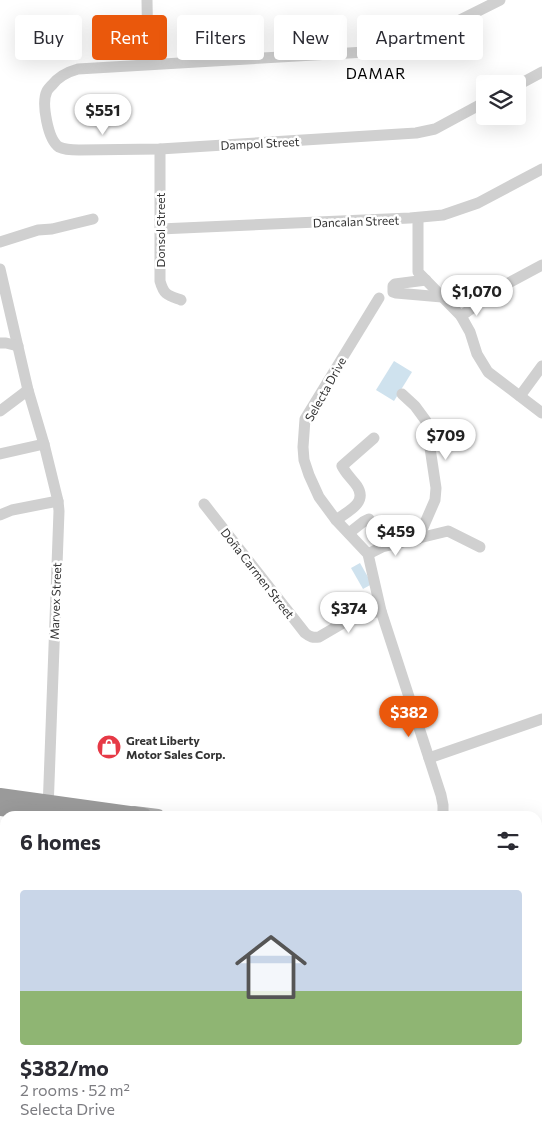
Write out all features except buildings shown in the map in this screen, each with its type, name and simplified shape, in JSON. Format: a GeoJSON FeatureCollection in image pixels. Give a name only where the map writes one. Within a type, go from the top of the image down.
{"type":"FeatureCollection","features":[{"type":"Feature","properties":{"kind":"highway"},"geometry":{"type":"LineString","coordinates":[[0,796],[108,811]]}},
{"type":"Feature","properties":{"kind":"highway"},"geometry":{"type":"LineString","coordinates":[[0,808],[22,811]]}},
{"type":"Feature","properties":{"kind":"main road"},"geometry":{"type":"LineString","coordinates":[[0,796],[119,811]]}},
{"type":"Feature","properties":{"kind":"street"},"geometry":{"type":"LineString","coordinates":[[147,0],[148,64],[400,50],[500,0]]}},
{"type":"Feature","properties":{"kind":"street","name":"Dampol Street"},"geometry":{"type":"LineString","coordinates":[[148,64],[78,69],[58,78],[46,91],[45,105],[50,135],[58,146],[66,149],[160,149],[416,133],[435,129],[476,107]]}},
{"type":"Feature","properties":{"kind":"street"},"geometry":{"type":"LineString","coordinates":[[526,81],[542,72]]}},
{"type":"Feature","properties":{"kind":"street","name":"Donsol Street"},"geometry":{"type":"LineString","coordinates":[[160,149],[160,281],[163,291],[180,300]]}},
{"type":"Feature","properties":{"kind":"street","name":"Dancalan Street"},"geometry":{"type":"LineString","coordinates":[[160,229],[418,218],[443,215],[478,203],[542,169]]}},
{"type":"Feature","properties":{"kind":"street"},"geometry":{"type":"LineString","coordinates":[[418,218],[418,272],[461,316],[470,332],[477,354],[488,372],[542,413]]}},
{"type":"Feature","properties":{"kind":"street"},"geometry":{"type":"LineString","coordinates":[[0,242],[38,230],[52,229],[93,219]]}},
{"type":"Feature","properties":{"kind":"street"},"geometry":{"type":"LineString","coordinates":[[461,316],[503,286],[542,265]]}},
{"type":"Feature","properties":{"kind":"street","name":"Marvex Street"},"geometry":{"type":"LineString","coordinates":[[0,269],[59,511],[48,811]]}},
{"type":"Feature","properties":{"kind":"street"},"geometry":{"type":"LineString","coordinates":[[426,280],[395,284],[392,289],[393,292],[442,297]]}},
{"type":"Feature","properties":{"kind":"street","name":"Selecta Drive"},"geometry":{"type":"LineString","coordinates":[[379,298],[305,420],[304,460],[308,475],[319,497],[336,520],[368,554],[381,610],[442,800],[443,811]]}},
{"type":"Feature","properties":{"kind":"street"},"geometry":{"type":"LineString","coordinates":[[0,343],[18,346]]}},
{"type":"Feature","properties":{"kind":"street"},"geometry":{"type":"LineString","coordinates":[[520,396],[542,366]]}},
{"type":"Feature","properties":{"kind":"street"},"geometry":{"type":"LineString","coordinates":[[0,412],[28,390]]}},
{"type":"Feature","properties":{"kind":"street"},"geometry":{"type":"LineString","coordinates":[[402,394],[415,406],[426,421],[436,488],[435,500],[418,539]]}},
{"type":"Feature","properties":{"kind":"street"},"geometry":{"type":"LineString","coordinates":[[336,520],[356,506],[361,496],[358,488],[342,466],[374,438]]}},
{"type":"Feature","properties":{"kind":"street"},"geometry":{"type":"LineString","coordinates":[[0,454],[44,444]]}},
{"type":"Feature","properties":{"kind":"street"},"geometry":{"type":"LineString","coordinates":[[0,515],[12,510],[58,501]]}},
{"type":"Feature","properties":{"kind":"street","name":"Doña Carmen Street"},"geometry":{"type":"LineString","coordinates":[[204,504],[309,637],[314,638],[324,634],[355,616],[381,610]]}},
{"type":"Feature","properties":{"kind":"street"},"geometry":{"type":"LineString","coordinates":[[349,533],[369,519]]}},
{"type":"Feature","properties":{"kind":"street"},"geometry":{"type":"LineString","coordinates":[[368,554],[382,547],[450,532],[480,547]]}},
{"type":"Feature","properties":{"kind":"street"},"geometry":{"type":"LineString","coordinates":[[429,758],[542,719]]}},
{"type":"Feature","properties":{"kind":"water"},"geometry":{"type":"Polygon","coordinates":[[[394,361],[412,372],[394,401],[376,390],[394,361]]]}},
{"type":"Feature","properties":{"kind":"water"},"geometry":{"type":"Polygon","coordinates":[[[360,563],[372,584],[363,589],[351,568],[360,563]]]}},
{"type":"Feature","properties":{"kind":"place","name":"Great Liberty Motor Sales Corp."},"geometry":{"type":"Point","coordinates":[109,747]}},
{"type":"Feature","properties":{"kind":"district","name":"DAMAR"},"geometry":{"type":"Point","coordinates":[376,73]}}]}
